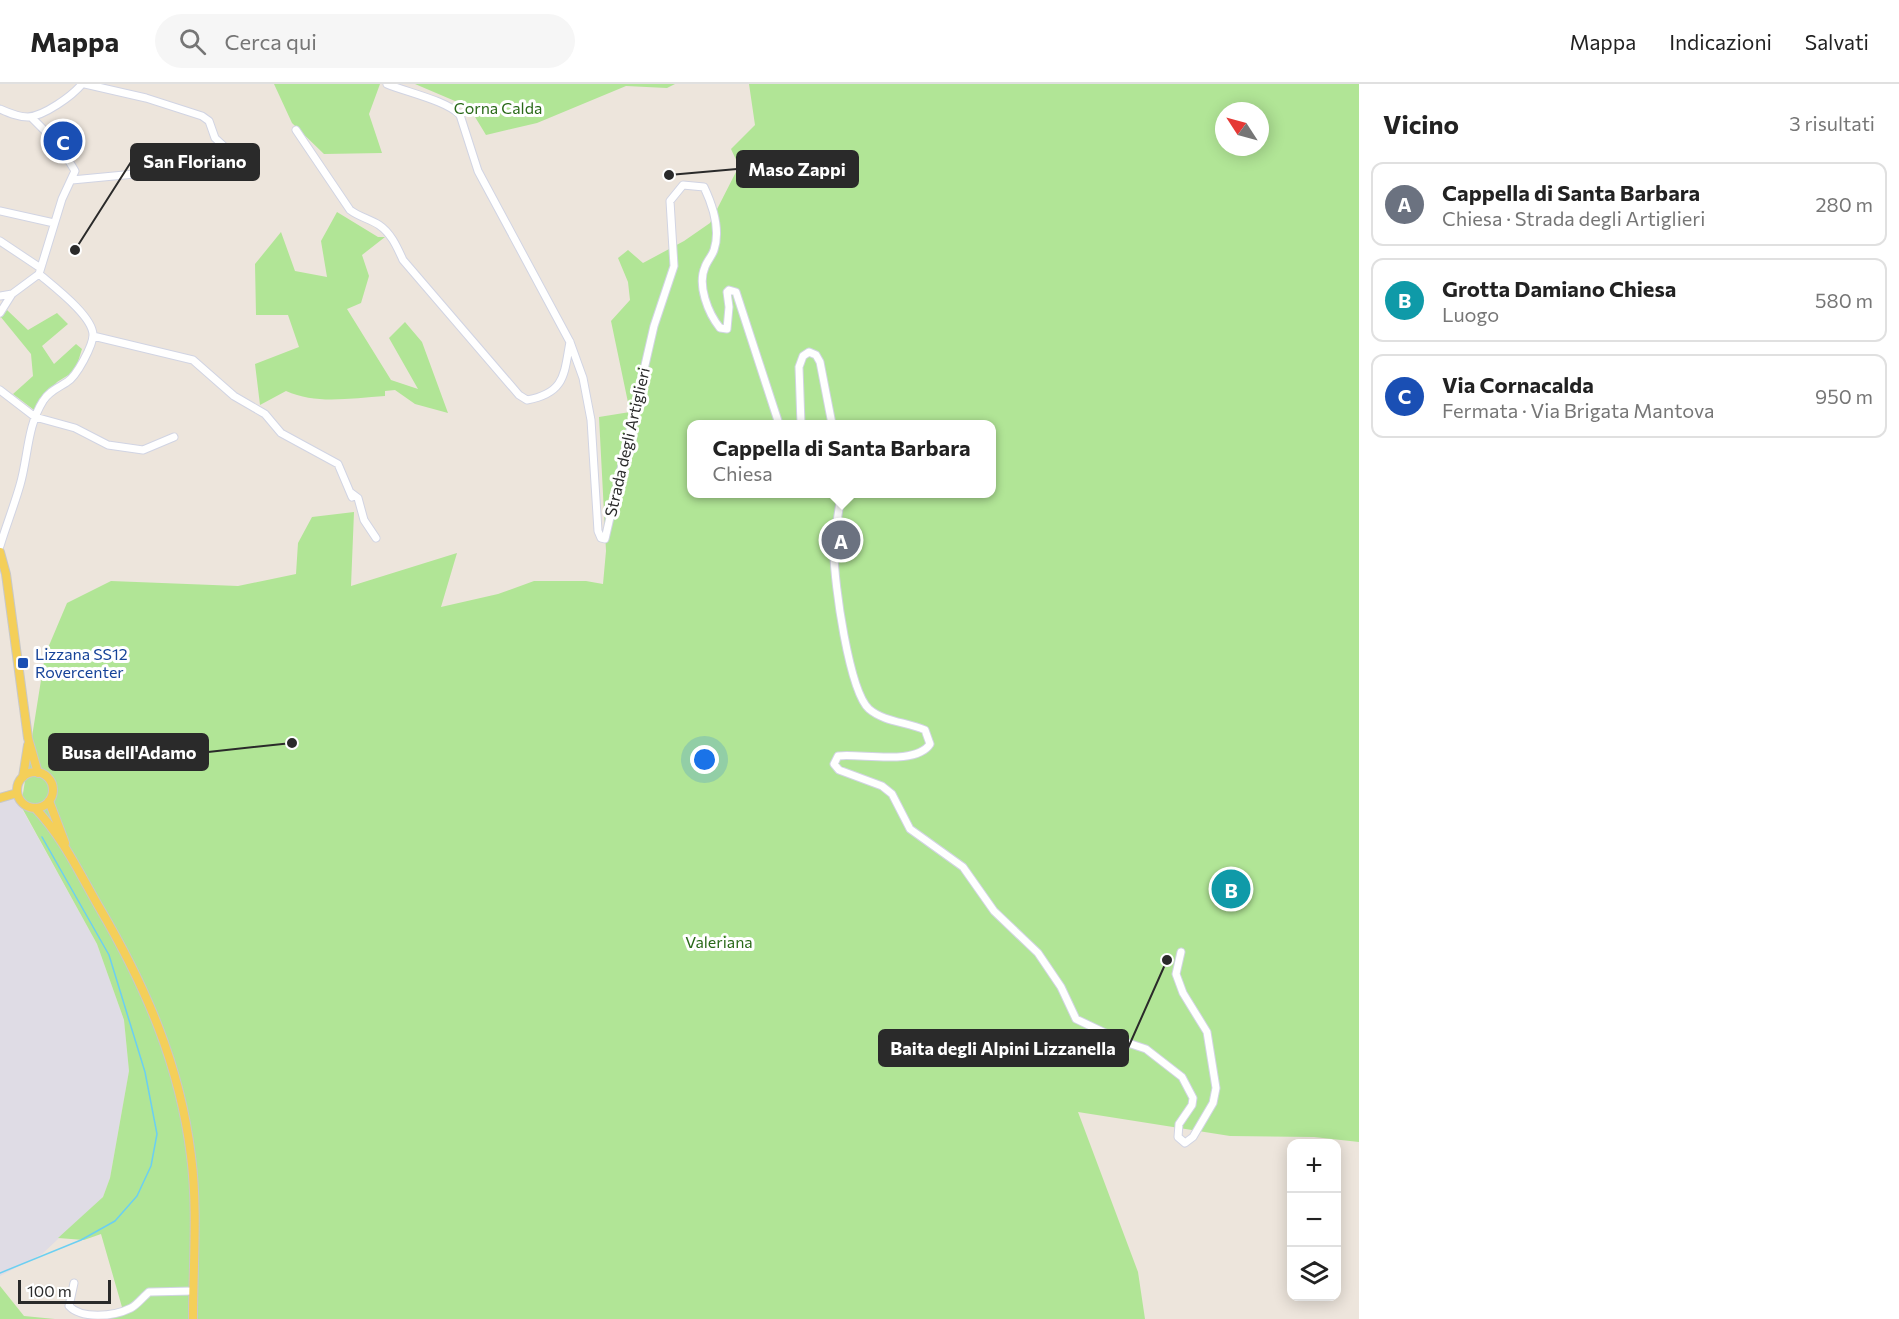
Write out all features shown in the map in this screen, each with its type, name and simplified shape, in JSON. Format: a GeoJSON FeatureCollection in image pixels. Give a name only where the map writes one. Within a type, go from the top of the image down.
{"type":"FeatureCollection","features":[{"type":"Feature","properties":{"kind":"main road"},"geometry":{"type":"LineString","coordinates":[[0,552],[6,574],[28,738],[38,773],[51,784],[49,801],[74,862]]}},
{"type":"Feature","properties":{"kind":"main road"},"geometry":{"type":"LineString","coordinates":[[28,738],[23,777],[17,793],[23,804],[35,808],[74,862],[129,960],[154,1012],[177,1077],[191,1158],[193,1319]]}},
{"type":"Feature","properties":{"kind":"main road"},"geometry":{"type":"LineString","coordinates":[[23,777],[38,773]]}},
{"type":"Feature","properties":{"kind":"main road"},"geometry":{"type":"LineString","coordinates":[[0,798],[17,793]]}},
{"type":"Feature","properties":{"kind":"main road"},"geometry":{"type":"LineString","coordinates":[[35,808],[49,801]]}},
{"type":"Feature","properties":{"kind":"street"},"geometry":{"type":"LineString","coordinates":[[0,109],[31,117],[68,96],[83,84],[146,98],[202,116],[209,121],[215,138],[227,147],[227,152],[213,152],[180,161],[166,171],[72,180]]}},
{"type":"Feature","properties":{"kind":"street","name":"Strada degli Artiglieri"},"geometry":{"type":"LineString","coordinates":[[387,84],[443,104],[454,109],[460,116],[478,171],[570,342],[590,401],[598,531],[601,538],[605,539],[654,326],[674,266],[670,201],[683,184],[704,187],[713,202],[716,234],[714,250],[704,268],[704,295],[717,324],[724,330],[729,327],[727,292],[729,290],[736,292],[778,420]]}},
{"type":"Feature","properties":{"kind":"street"},"geometry":{"type":"LineString","coordinates":[[0,313],[12,294],[39,271],[54,223],[75,171],[73,164],[52,136],[31,117]]}},
{"type":"Feature","properties":{"kind":"street"},"geometry":{"type":"LineString","coordinates":[[296,130],[350,210],[378,224],[392,237],[403,260],[519,395],[527,400],[537,398],[563,381],[570,342]]}},
{"type":"Feature","properties":{"kind":"street"},"geometry":{"type":"LineString","coordinates":[[0,211],[54,223]]}},
{"type":"Feature","properties":{"kind":"street"},"geometry":{"type":"LineString","coordinates":[[0,241],[39,271],[83,314],[92,327],[93,336],[78,371],[69,382],[55,388],[49,394],[35,417],[20,484],[2,533],[0,546]]}},
{"type":"Feature","properties":{"kind":"street"},"geometry":{"type":"LineString","coordinates":[[0,296],[12,294]]}},
{"type":"Feature","properties":{"kind":"street"},"geometry":{"type":"LineString","coordinates":[[93,336],[193,360],[201,364],[234,396],[265,414],[281,433],[338,464],[351,494],[358,498],[364,520],[375,532]]}},
{"type":"Feature","properties":{"kind":"street"},"geometry":{"type":"LineString","coordinates":[[801,420],[799,368],[803,356],[809,352],[816,355],[820,362],[831,420]]}},
{"type":"Feature","properties":{"kind":"street"},"geometry":{"type":"LineString","coordinates":[[0,390],[35,417],[75,428],[108,445],[143,450],[174,437]]}},
{"type":"Feature","properties":{"kind":"street"},"geometry":{"type":"LineString","coordinates":[[841,498],[834,556],[846,645],[859,694],[868,708],[878,715],[925,730],[930,741],[924,751],[883,757],[838,756],[834,764],[839,770],[882,786],[892,794],[910,829],[963,867],[994,911],[1038,953],[1061,987],[1076,1019],[1122,1041],[1146,1049],[1182,1077],[1192,1094],[1192,1105],[1179,1124],[1178,1137],[1185,1143],[1193,1137],[1213,1103],[1216,1088],[1207,1032],[1183,993],[1176,974],[1181,952]]}},
{"type":"Feature","properties":{"kind":"street"},"geometry":{"type":"LineString","coordinates":[[0,525],[8,519]]}},
{"type":"Feature","properties":{"kind":"street"},"geometry":{"type":"LineString","coordinates":[[74,1283],[69,1306],[85,1318],[131,1308],[149,1292],[193,1291]]}},
{"type":"Feature","properties":{"kind":"shaded area"},"geometry":{"type":"Polygon","coordinates":[[[23,792],[21,807],[97,944],[124,1020],[129,1071],[110,1178],[103,1197],[42,1254],[0,1276],[0,793],[23,792]]]}},
{"type":"Feature","properties":{"kind":"green space"},"geometry":{"type":"Polygon","coordinates":[[[274,84],[380,84],[369,114],[382,153],[324,154],[292,123],[274,84]]]}},
{"type":"Feature","properties":{"kind":"green space","name":"Corna Calda"},"geometry":{"type":"Polygon","coordinates":[[[415,84],[675,84],[667,88],[626,86],[537,123],[486,135],[469,107],[415,84]]]}},
{"type":"Feature","properties":{"kind":"green space","name":"Valeriana"},"geometry":{"type":"Polygon","coordinates":[[[749,84],[1359,84],[1359,1142],[1314,1137],[1230,1136],[1078,1112],[1138,1272],[1145,1319],[107,1319],[124,1314],[101,1234],[84,1240],[58,1238],[103,1197],[110,1178],[129,1071],[124,1020],[97,944],[21,806],[45,655],[67,603],[111,581],[238,586],[296,574],[298,543],[312,517],[354,512],[351,586],[457,553],[441,607],[498,594],[534,581],[586,581],[603,584],[606,551],[599,417],[630,412],[611,321],[630,300],[628,282],[618,258],[628,250],[643,263],[684,241],[710,223],[739,166],[731,149],[755,125],[749,84]]]}},
{"type":"Feature","properties":{"kind":"green space"},"geometry":{"type":"Polygon","coordinates":[[[337,212],[378,237],[385,237],[362,255],[369,276],[361,303],[347,309],[391,380],[418,389],[389,338],[405,322],[422,342],[448,413],[415,404],[395,390],[385,391],[385,396],[334,400],[310,398],[286,391],[260,405],[255,364],[299,347],[288,315],[256,315],[255,264],[281,232],[295,271],[327,277],[321,241],[337,212]]]}},
{"type":"Feature","properties":{"kind":"green space"},"geometry":{"type":"Polygon","coordinates":[[[7,310],[28,330],[57,313],[68,324],[42,346],[54,364],[76,344],[82,349],[75,371],[57,382],[34,410],[13,394],[33,376],[31,354],[0,316],[7,310]]]}},
{"type":"Feature","properties":{"kind":"green space"},"geometry":{"type":"Polygon","coordinates":[[[0,1286],[24,1316],[55,1319],[0,1319],[0,1286]]]}},
{"type":"Feature","properties":{"kind":"waterway"},"geometry":{"type":"LineString","coordinates":[[0,1273],[81,1240],[115,1221],[137,1196],[151,1166],[157,1134],[145,1072],[109,955],[42,837]]}},
{"type":"Feature","properties":{"kind":"place","name":"Via Cornacalda"},"geometry":{"type":"Point","coordinates":[63,141]}},
{"type":"Feature","properties":{"kind":"place","name":"Maso Zappi"},"geometry":{"type":"Point","coordinates":[669,175]}},
{"type":"Feature","properties":{"kind":"place","name":"San Floriano"},"geometry":{"type":"Point","coordinates":[75,250]}},
{"type":"Feature","properties":{"kind":"place","name":"Cappella di Santa Barbara"},"geometry":{"type":"Point","coordinates":[841,540]}},
{"type":"Feature","properties":{"kind":"place","name":"Lizzana SS12 Rovercenter"},"geometry":{"type":"Point","coordinates":[23,663]}},
{"type":"Feature","properties":{"kind":"place","name":"Busa dell'Adamo"},"geometry":{"type":"Point","coordinates":[292,743]}},
{"type":"Feature","properties":{"kind":"place","name":"Grotta Damiano Chiesa"},"geometry":{"type":"Point","coordinates":[1231,889]}},
{"type":"Feature","properties":{"kind":"place","name":"Baita degli Alpini Lizzanella"},"geometry":{"type":"Point","coordinates":[1167,960]}}]}
